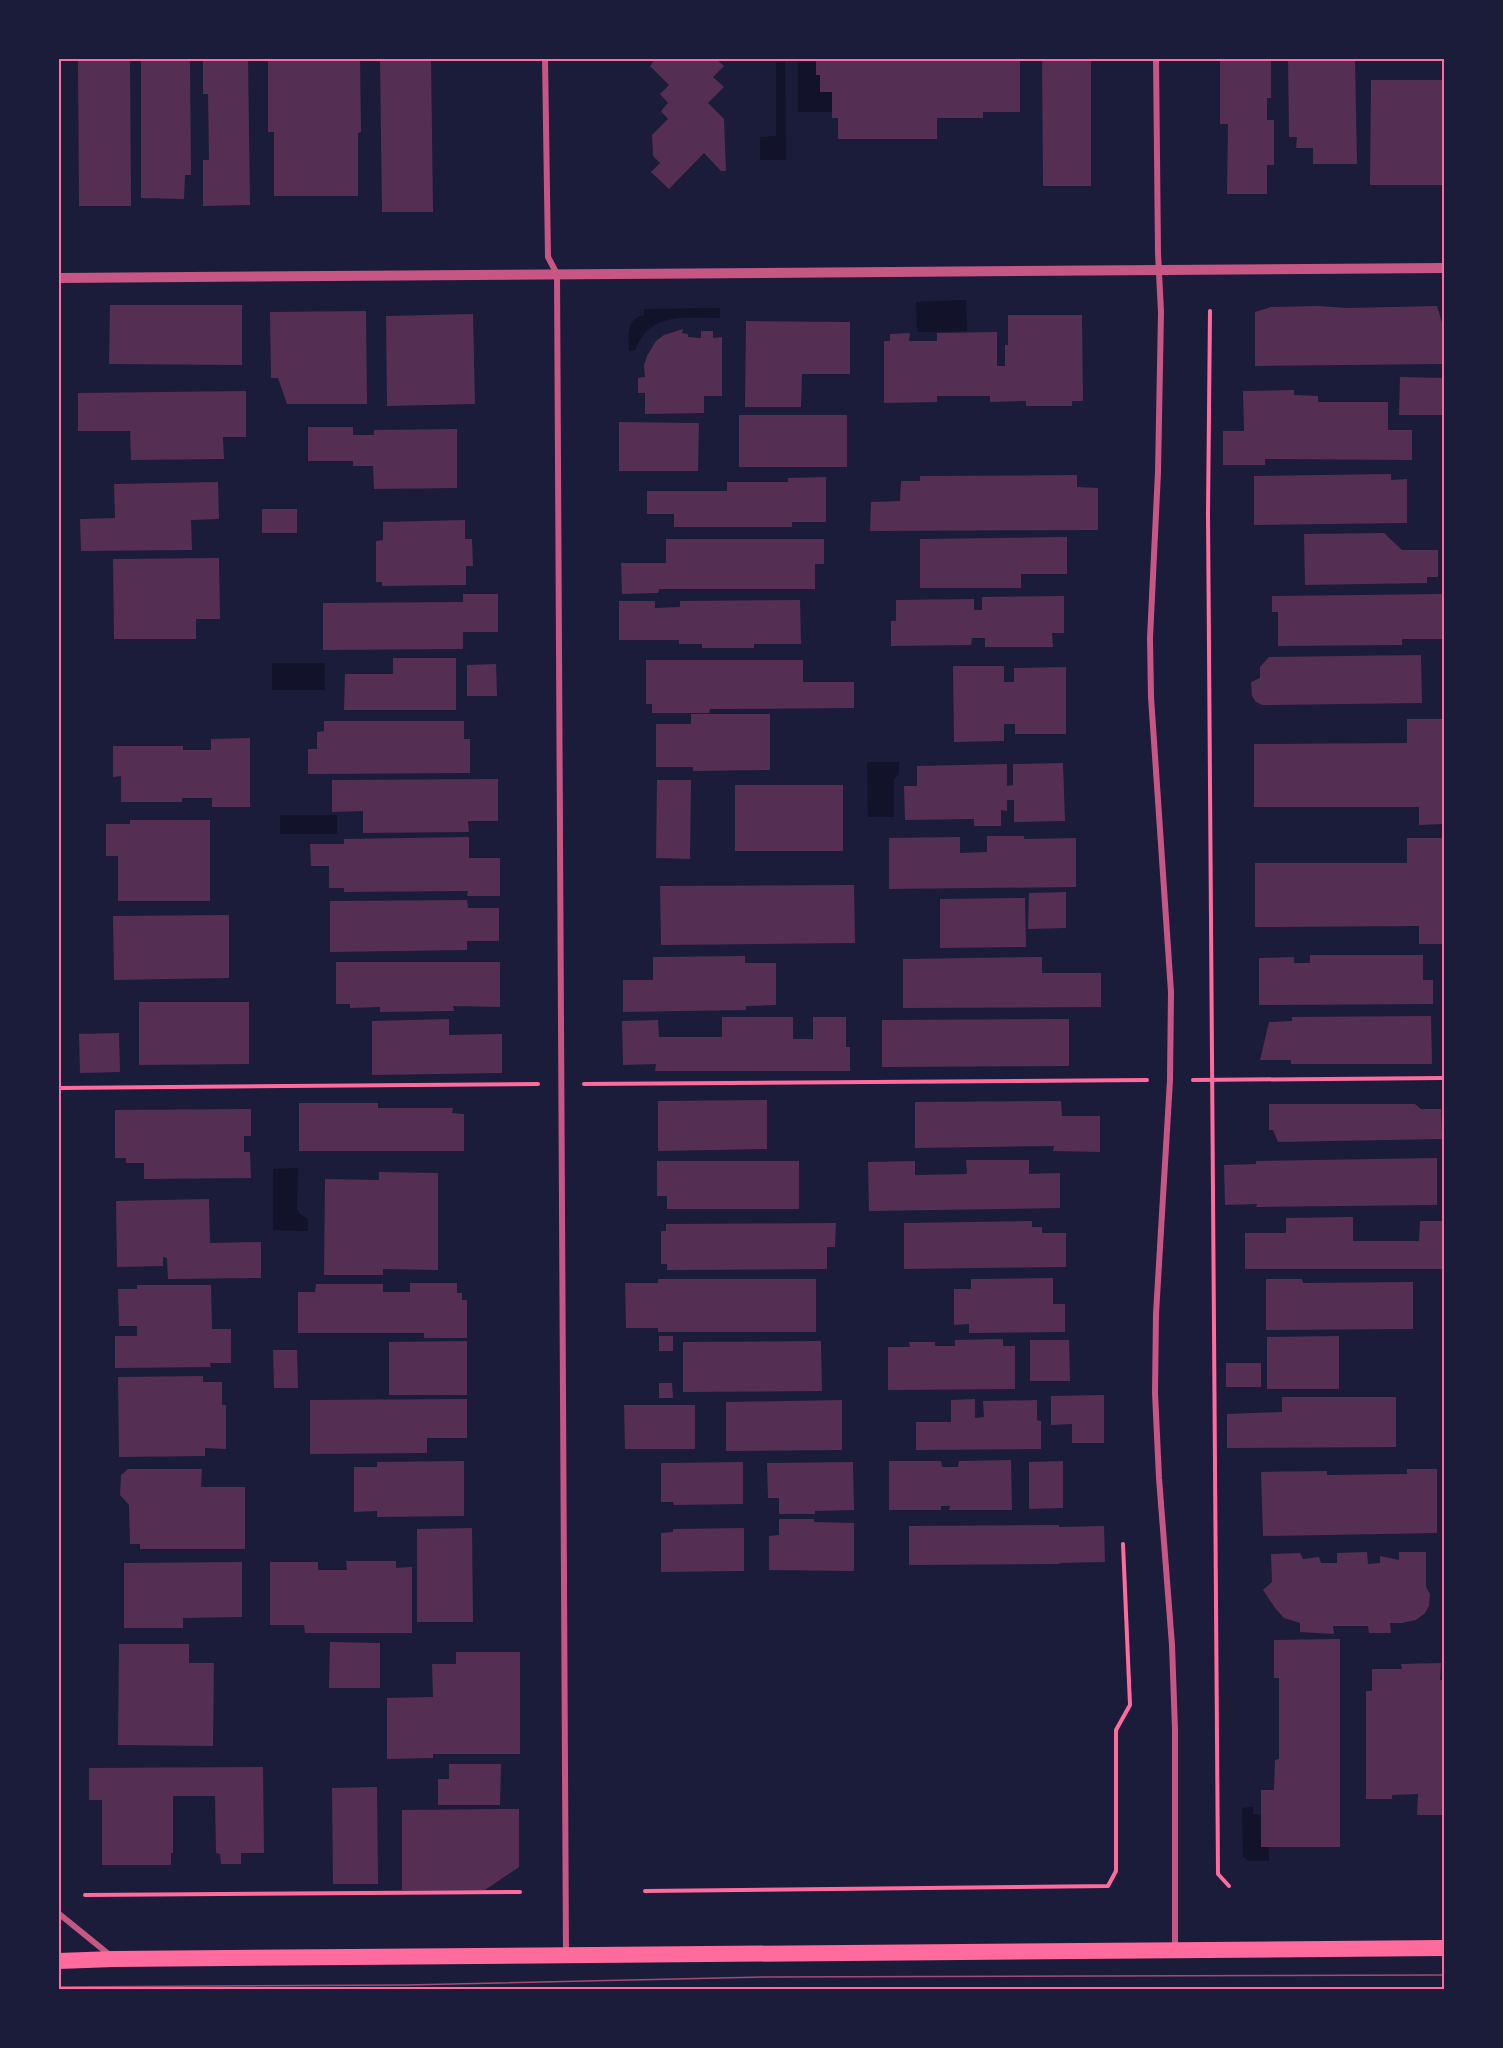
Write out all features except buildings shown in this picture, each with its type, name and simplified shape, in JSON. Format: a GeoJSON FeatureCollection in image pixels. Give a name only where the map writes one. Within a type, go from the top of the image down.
{"type":"FeatureCollection","features":[{"type":"Feature","properties":{"kind":"highway"},"geometry":{"type":"LineString","coordinates":[[58,1961],[1444,1948]]}},
{"type":"Feature","properties":{"kind":"street"},"geometry":{"type":"LineString","coordinates":[[545,58],[548,257],[557,274],[566,1955]]}},
{"type":"Feature","properties":{"kind":"street"},"geometry":{"type":"LineString","coordinates":[[1156,58],[1160,270],[1158,472],[1150,685],[1171,992],[1170,1080],[1156,1314],[1155,1393],[1174,1698],[1175,1950]]}},
{"type":"Feature","properties":{"kind":"street"},"geometry":{"type":"LineString","coordinates":[[58,278],[1444,268]]}},
{"type":"Feature","properties":{"kind":"street"},"geometry":{"type":"LineString","coordinates":[[58,1913],[114,1959]]}},
{"type":"Feature","properties":{"kind":"path"},"geometry":{"type":"LineString","coordinates":[[1210,312],[1208,513],[1218,1874],[1229,1886]]}},
{"type":"Feature","properties":{"kind":"path"},"geometry":{"type":"LineString","coordinates":[[58,1088],[1444,1078]]}},
{"type":"Feature","properties":{"kind":"path"},"geometry":{"type":"LineString","coordinates":[[645,1891],[1108,1886],[1116,1871],[1116,1730],[1130,1706],[1124,1544]]}},
{"type":"Feature","properties":{"kind":"path"},"geometry":{"type":"LineString","coordinates":[[85,1895],[520,1892]]}},
{"type":"Feature","properties":{"kind":"shaded area"},"geometry":{"type":"Polygon","coordinates":[[[776,59],[785,59],[786,160],[760,160],[760,137],[776,136],[776,59]]]}},
{"type":"Feature","properties":{"kind":"shaded area"},"geometry":{"type":"Polygon","coordinates":[[[798,59],[816,59],[816,74],[820,75],[820,92],[832,92],[832,112],[798,112],[798,59]]]}},
{"type":"Feature","properties":{"kind":"shaded area"},"geometry":{"type":"Polygon","coordinates":[[[966,300],[967,331],[917,332],[916,302],[966,300]]]}},
{"type":"Feature","properties":{"kind":"shaded area"},"geometry":{"type":"Polygon","coordinates":[[[720,308],[720,318],[682,318],[659,323],[641,338],[635,351],[629,351],[629,329],[634,320],[644,315],[644,309],[720,308]]]}},
{"type":"Feature","properties":{"kind":"shaded area"},"geometry":{"type":"Polygon","coordinates":[[[272,663],[325,663],[325,690],[272,690],[272,663]]]}},
{"type":"Feature","properties":{"kind":"shaded area"},"geometry":{"type":"Polygon","coordinates":[[[867,762],[899,762],[899,774],[894,779],[894,817],[868,817],[867,762]]]}},
{"type":"Feature","properties":{"kind":"shaded area"},"geometry":{"type":"Polygon","coordinates":[[[280,815],[337,815],[337,834],[280,834],[280,815]]]}},
{"type":"Feature","properties":{"kind":"shaded area"},"geometry":{"type":"Polygon","coordinates":[[[298,1168],[297,1209],[308,1219],[308,1231],[273,1230],[273,1169],[298,1168]]]}},
{"type":"Feature","properties":{"kind":"shaded area"},"geometry":{"type":"Polygon","coordinates":[[[1253,1807],[1253,1814],[1261,1815],[1261,1846],[1269,1847],[1269,1861],[1248,1861],[1243,1856],[1242,1808],[1253,1807]]]}},
{"type":"Feature","properties":{"kind":"tram line"},"geometry":{"type":"LineString","coordinates":[[58,1987],[406,1985],[766,1977],[1444,1975]]}}]}
